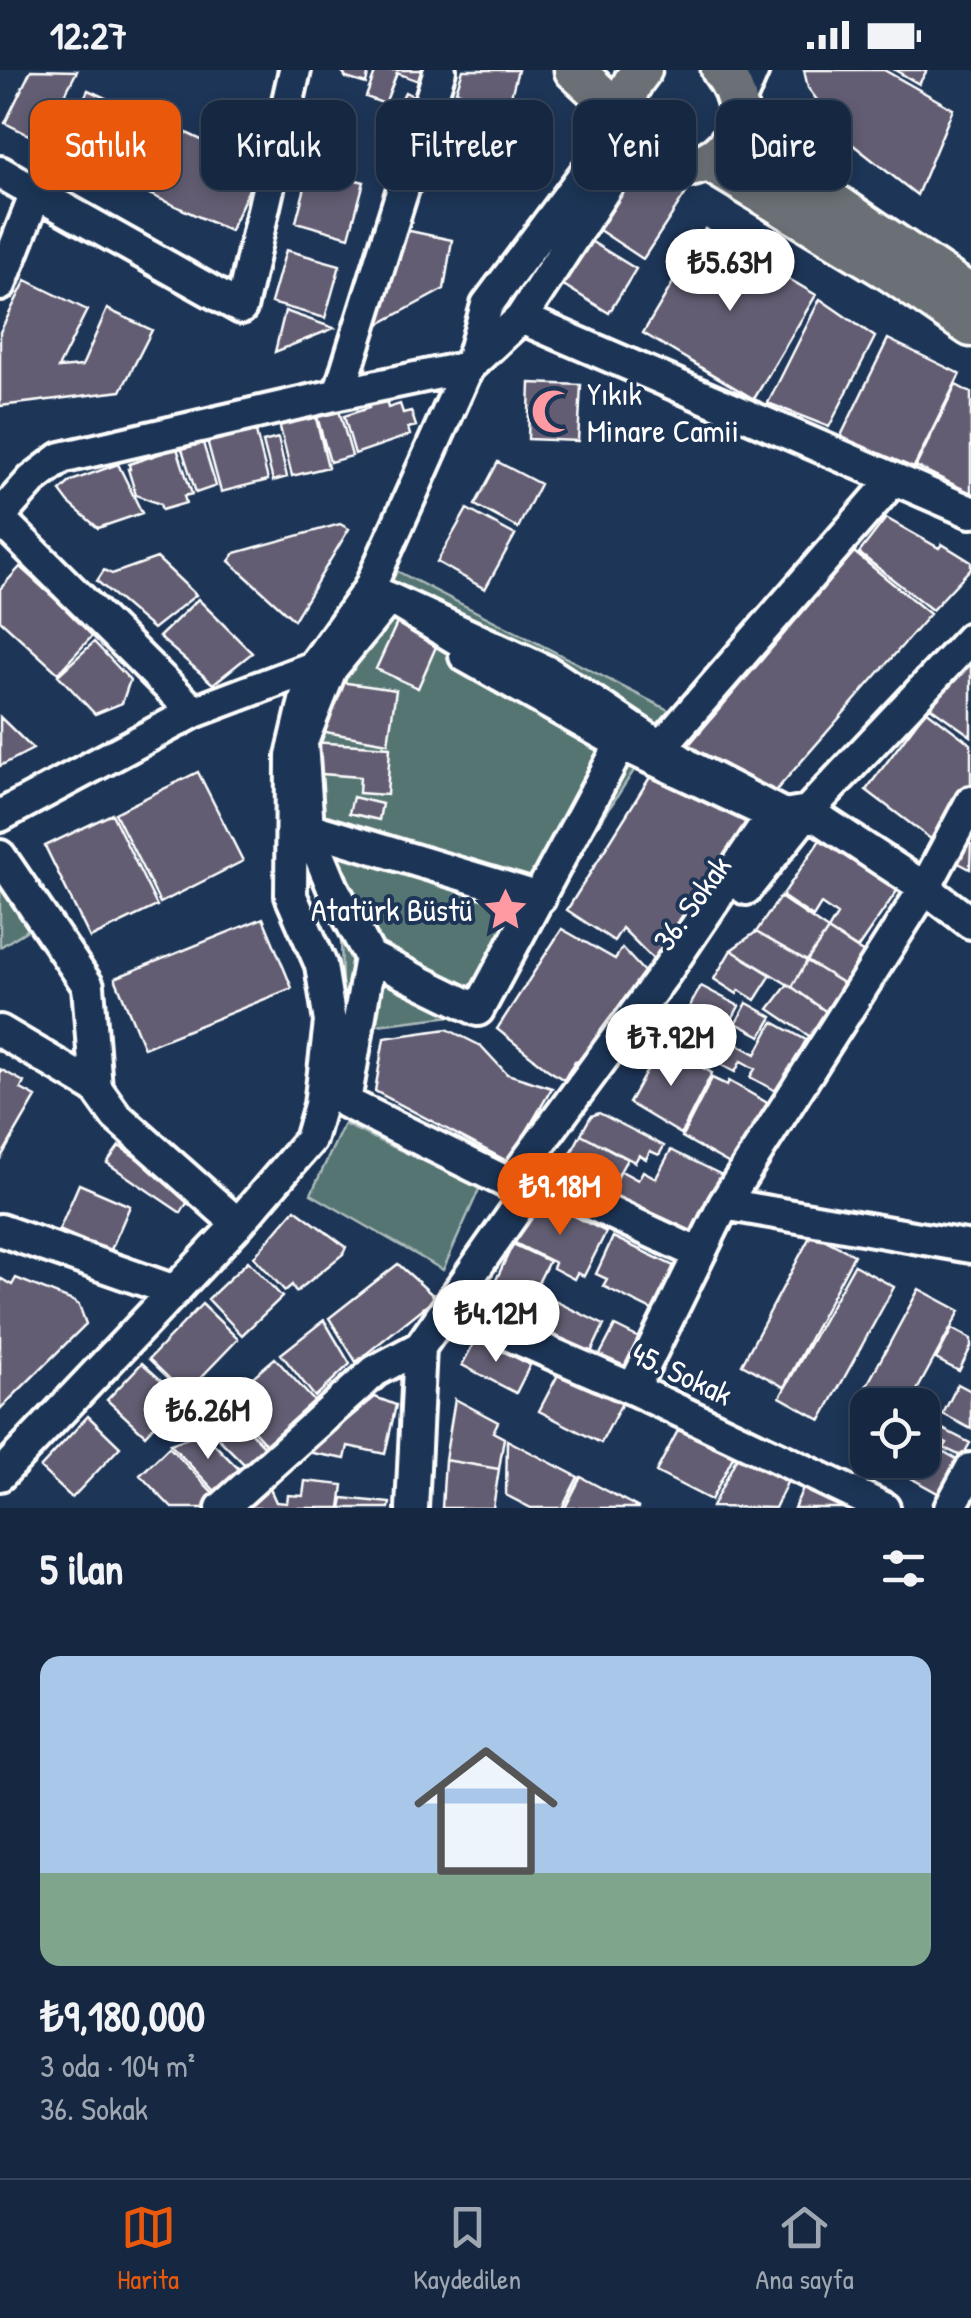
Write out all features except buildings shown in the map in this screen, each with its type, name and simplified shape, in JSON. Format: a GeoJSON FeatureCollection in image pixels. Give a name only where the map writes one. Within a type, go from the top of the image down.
{"type":"FeatureCollection","features":[{"type":"Feature","properties":{"kind":"main road"},"geometry":{"type":"LineString","coordinates":[[574,70],[602,100]]}},
{"type":"Feature","properties":{"kind":"main road"},"geometry":{"type":"LineString","coordinates":[[625,100],[642,70]]}},
{"type":"Feature","properties":{"kind":"main road"},"geometry":{"type":"LineString","coordinates":[[721,70],[733,86],[735,100]]}},
{"type":"Feature","properties":{"kind":"main road"},"geometry":{"type":"LineString","coordinates":[[696,167],[716,157]]}},
{"type":"Feature","properties":{"kind":"main road"},"geometry":{"type":"LineString","coordinates":[[709,162],[891,272],[971,327]]}},
{"type":"Feature","properties":{"kind":"main road"},"geometry":{"type":"LineString","coordinates":[[815,190],[971,295]]}},
{"type":"Feature","properties":{"kind":"street"},"geometry":{"type":"LineString","coordinates":[[0,172],[242,308],[296,70]]}},
{"type":"Feature","properties":{"kind":"street"},"geometry":{"type":"LineString","coordinates":[[339,394],[440,70]]}},
{"type":"Feature","properties":{"kind":"street"},"geometry":{"type":"LineString","coordinates":[[743,100],[752,70]]}},
{"type":"Feature","properties":{"kind":"street"},"geometry":{"type":"LineString","coordinates":[[578,190],[487,305],[470,365],[379,594],[331,669],[302,742],[308,828],[370,957],[478,1010],[621,744]]}},
{"type":"Feature","properties":{"kind":"street"},"geometry":{"type":"LineString","coordinates":[[194,712],[0,518],[32,480],[61,458],[470,365],[521,318],[593,190]]}},
{"type":"Feature","properties":{"kind":"street"},"geometry":{"type":"LineString","coordinates":[[0,285],[36,193]]}},
{"type":"Feature","properties":{"kind":"street"},"geometry":{"type":"LineString","coordinates":[[521,318],[971,512]]}},
{"type":"Feature","properties":{"kind":"street"},"geometry":{"type":"LineString","coordinates":[[660,747],[894,479]]}},
{"type":"Feature","properties":{"kind":"street"},"geometry":{"type":"LineString","coordinates":[[0,492],[32,480]]}},
{"type":"Feature","properties":{"kind":"street"},"geometry":{"type":"LineString","coordinates":[[0,816],[194,712],[313,667],[379,594]]}},
{"type":"Feature","properties":{"kind":"street"},"geometry":{"type":"LineString","coordinates":[[370,957],[345,1102],[510,1184],[665,973],[772,815],[621,744],[465,656],[467,645],[379,594]]}},
{"type":"Feature","properties":{"kind":"street"},"geometry":{"type":"LineString","coordinates":[[379,594],[548,672],[691,767],[784,815],[808,811],[926,888],[971,923]]}},
{"type":"Feature","properties":{"kind":"street","name":"36. Sokak"},"geometry":{"type":"LineString","coordinates":[[420,1347],[764,863],[932,678],[970,643]]}},
{"type":"Feature","properties":{"kind":"street"},"geometry":{"type":"LineString","coordinates":[[0,1475],[238,1224],[310,1140],[320,1105],[330,1022],[321,965],[290,896],[292,756],[313,667]]}},
{"type":"Feature","properties":{"kind":"street"},"geometry":{"type":"LineString","coordinates":[[633,1389],[724,1204],[926,888],[971,802]]}},
{"type":"Feature","properties":{"kind":"street"},"geometry":{"type":"LineString","coordinates":[[308,828],[540,898]]}},
{"type":"Feature","properties":{"kind":"street"},"geometry":{"type":"LineString","coordinates":[[0,856],[88,986],[96,1088]]}},
{"type":"Feature","properties":{"kind":"street"},"geometry":{"type":"LineString","coordinates":[[0,1031],[96,1088],[116,1116],[238,1224]]}},
{"type":"Feature","properties":{"kind":"street"},"geometry":{"type":"LineString","coordinates":[[320,1105],[524,1198],[553,1186],[699,1254]]}},
{"type":"Feature","properties":{"kind":"street"},"geometry":{"type":"LineString","coordinates":[[724,1204],[971,1247]]}},
{"type":"Feature","properties":{"kind":"street"},"geometry":{"type":"LineString","coordinates":[[0,1230],[175,1291]]}},
{"type":"Feature","properties":{"kind":"street","name":"45. Sokak"},"geometry":{"type":"LineString","coordinates":[[448,1308],[633,1389],[884,1508]]}},
{"type":"Feature","properties":{"kind":"street"},"geometry":{"type":"LineString","coordinates":[[222,1508],[375,1371],[420,1347]]}},
{"type":"Feature","properties":{"kind":"street"},"geometry":{"type":"LineString","coordinates":[[412,1508],[420,1347]]}},
{"type":"Feature","properties":{"kind":"street"},"geometry":{"type":"LineString","coordinates":[[950,1508],[971,1470]]}},
{"type":"Feature","properties":{"kind":"green space"},"geometry":{"type":"Polygon","coordinates":[[[387,566],[672,712],[476,1013],[343,1029],[341,935],[316,882],[305,789],[334,667],[387,566]]]}},
{"type":"Feature","properties":{"kind":"green space"},"geometry":{"type":"Polygon","coordinates":[[[0,880],[29,929],[0,947],[0,880]]]}},
{"type":"Feature","properties":{"kind":"green space"},"geometry":{"type":"Polygon","coordinates":[[[344,1124],[480,1187],[443,1270],[311,1194],[344,1124]]]}},
{"type":"Feature","properties":{"kind":"place","name":"Yıkık Minare Camii"},"geometry":{"type":"Point","coordinates":[554,412]}},
{"type":"Feature","properties":{"kind":"place","name":"Atatürk Büstü"},"geometry":{"type":"Point","coordinates":[505,910]}}]}
